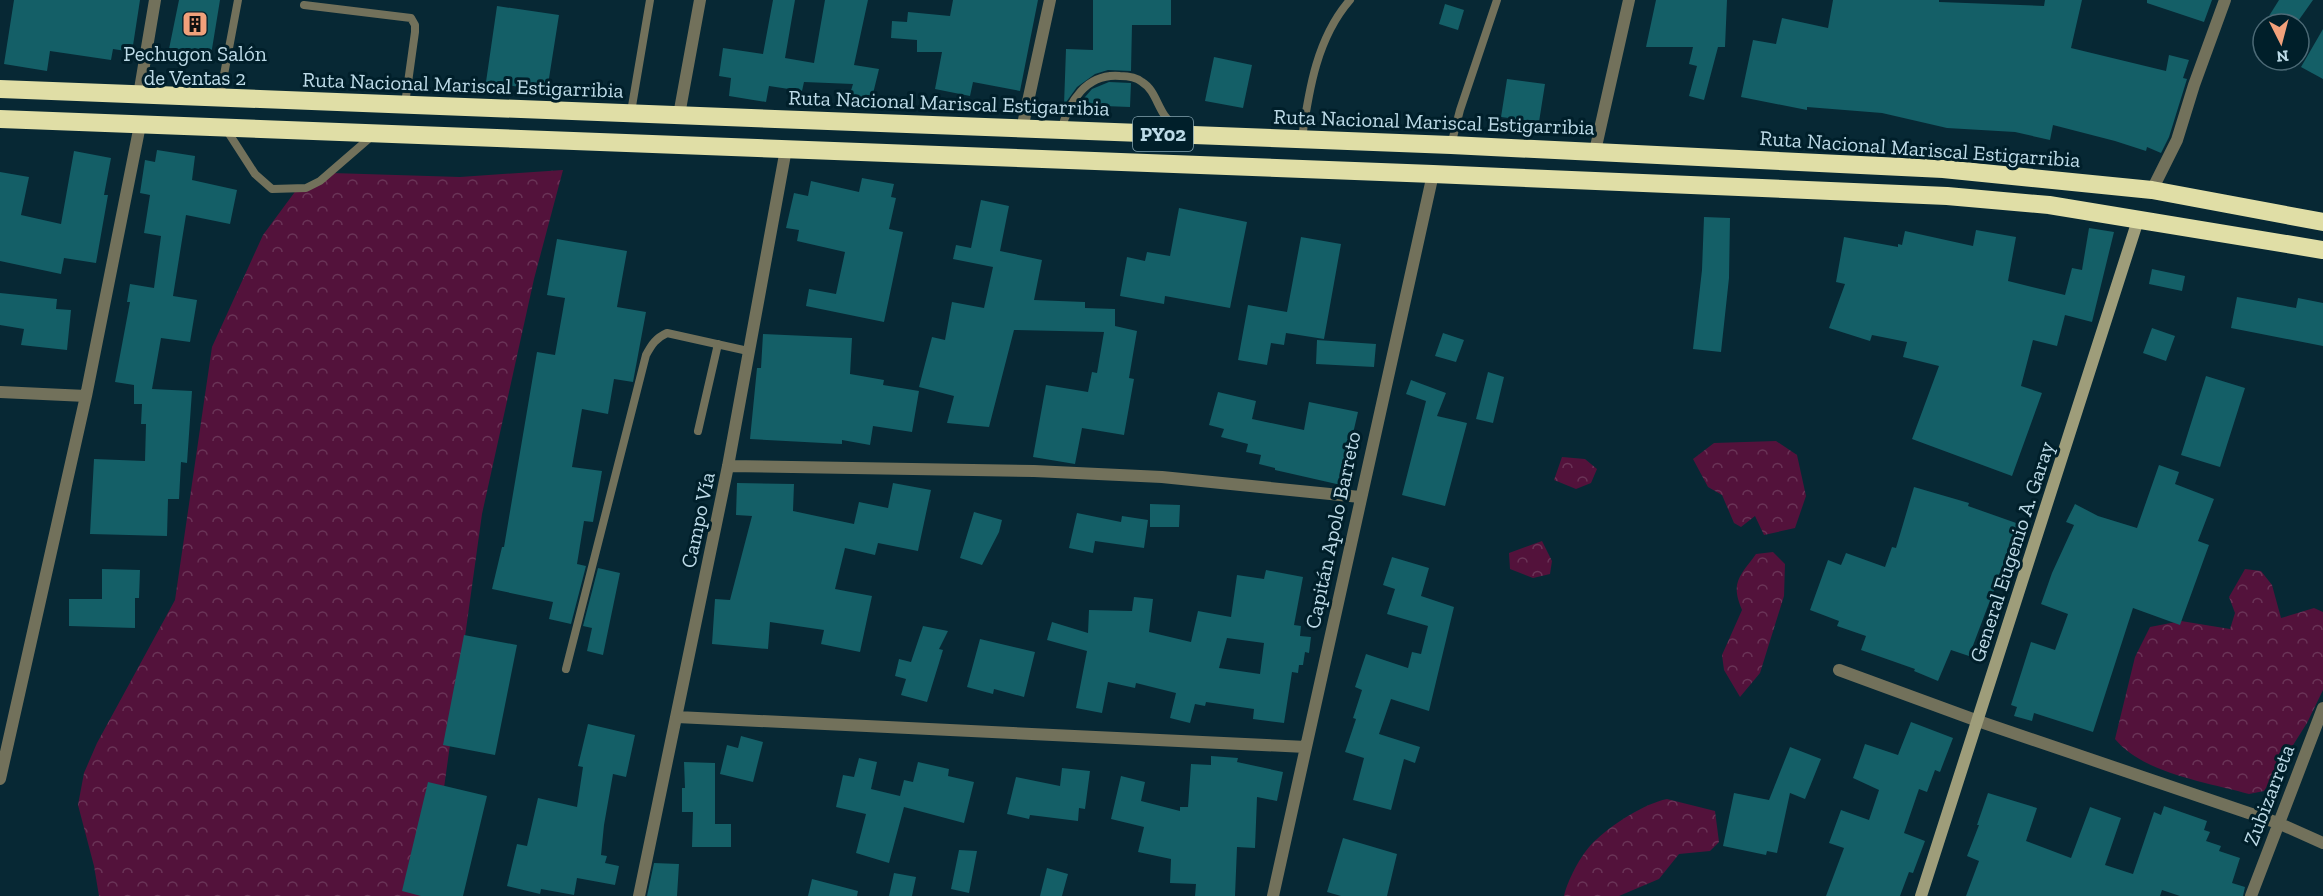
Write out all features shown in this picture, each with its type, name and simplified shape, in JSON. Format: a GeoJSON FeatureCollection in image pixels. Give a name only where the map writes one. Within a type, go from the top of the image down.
{"type":"FeatureCollection","features":[{"type":"Feature","properties":{"kind":"highway","name":"Ruta Nacional Mariscal Estigarribia"},"geometry":{"type":"LineString","coordinates":[[0,89],[1451,145],[1943,169],[2152,190],[2323,222]]}},
{"type":"Feature","properties":{"kind":"highway","name":"PY02"},"geometry":{"type":"LineString","coordinates":[[0,119],[1947,196],[2049,205],[2323,250]]}},
{"type":"Feature","properties":{"kind":"street"},"geometry":{"type":"LineString","coordinates":[[139,95],[155,0]]}},
{"type":"Feature","properties":{"kind":"street"},"geometry":{"type":"LineString","coordinates":[[679,115],[700,0]]}},
{"type":"Feature","properties":{"kind":"street"},"geometry":{"type":"LineString","coordinates":[[1022,129],[1050,0]]}},
{"type":"Feature","properties":{"kind":"street"},"geometry":{"type":"LineString","coordinates":[[1595,151],[1629,0]]}},
{"type":"Feature","properties":{"kind":"street"},"geometry":{"type":"LineString","coordinates":[[2152,190],[2177,140],[2225,0]]}},
{"type":"Feature","properties":{"kind":"street"},"geometry":{"type":"LineString","coordinates":[[0,779],[86,396],[140,125]]}},
{"type":"Feature","properties":{"kind":"street","name":"Campo Vía"},"geometry":{"type":"LineString","coordinates":[[639,896],[729,466],[786,149]]}},
{"type":"Feature","properties":{"kind":"street","name":"Capitán Apolo Barreto"},"geometry":{"type":"LineString","coordinates":[[1273,896],[1432,174]]}},
{"type":"Feature","properties":{"kind":"street","name":"General Eugenio A. Garay"},"geometry":{"type":"LineString","coordinates":[[1921,896],[2138,220]]}},
{"type":"Feature","properties":{"kind":"street"},"geometry":{"type":"LineString","coordinates":[[0,392],[86,396]]}},
{"type":"Feature","properties":{"kind":"street"},"geometry":{"type":"LineString","coordinates":[[729,466],[1023,471],[1151,476],[1360,497]]}},
{"type":"Feature","properties":{"kind":"street"},"geometry":{"type":"LineString","coordinates":[[1839,670],[1978,721],[2278,823],[2323,843]]}},
{"type":"Feature","properties":{"kind":"street","name":"Zubizarreta"},"geometry":{"type":"LineString","coordinates":[[2251,896],[2323,708]]}},
{"type":"Feature","properties":{"kind":"street"},"geometry":{"type":"LineString","coordinates":[[677,717],[1306,747]]}},
{"type":"Feature","properties":{"kind":"lane"},"geometry":{"type":"LineString","coordinates":[[219,98],[238,0]]}},
{"type":"Feature","properties":{"kind":"lane"},"geometry":{"type":"LineString","coordinates":[[631,114],[650,0]]}},
{"type":"Feature","properties":{"kind":"lane"},"geometry":{"type":"LineString","coordinates":[[1302,139],[1322,44],[1333,22],[1350,0]]}},
{"type":"Feature","properties":{"kind":"lane"},"geometry":{"type":"LineString","coordinates":[[1451,145],[1497,0]]}},
{"type":"Feature","properties":{"kind":"lane"},"geometry":{"type":"LineString","coordinates":[[304,5],[411,18],[415,25],[415,32],[405,105]]}},
{"type":"Feature","properties":{"kind":"lane"},"geometry":{"type":"LineString","coordinates":[[1061,130],[1071,103],[1078,94],[1096,79],[1118,75],[1132,77],[1143,82],[1166,117],[1185,135]]}},
{"type":"Feature","properties":{"kind":"lane"},"geometry":{"type":"LineString","coordinates":[[226,128],[255,174],[272,189],[306,188],[321,181],[374,133]]}},
{"type":"Feature","properties":{"kind":"lane"},"geometry":{"type":"LineString","coordinates":[[566,669],[646,355],[658,337],[667,333],[748,351]]}},
{"type":"Feature","properties":{"kind":"lane"},"geometry":{"type":"LineString","coordinates":[[698,431],[718,344]]}},
{"type":"Feature","properties":{"kind":"green space"},"geometry":{"type":"Polygon","coordinates":[[[563,170],[534,279],[482,514],[429,896],[99,896],[94,866],[78,805],[84,773],[97,743],[175,600],[212,347],[263,235],[297,189],[332,173],[460,177],[563,170]]]}},
{"type":"Feature","properties":{"kind":"green space"},"geometry":{"type":"Polygon","coordinates":[[[1776,441],[1797,455],[1806,496],[1795,528],[1764,535],[1755,516],[1741,527],[1734,523],[1722,495],[1708,487],[1693,459],[1714,443],[1776,441]]]}},
{"type":"Feature","properties":{"kind":"green space"},"geometry":{"type":"Polygon","coordinates":[[[1562,457],[1585,459],[1597,469],[1591,483],[1576,489],[1554,480],[1562,457]]]}},
{"type":"Feature","properties":{"kind":"green space"},"geometry":{"type":"Polygon","coordinates":[[[1542,541],[1552,561],[1550,574],[1533,578],[1510,569],[1509,553],[1542,541]]]}},
{"type":"Feature","properties":{"kind":"green space"},"geometry":{"type":"Polygon","coordinates":[[[1773,552],[1785,564],[1784,596],[1760,673],[1740,697],[1724,670],[1722,655],[1742,610],[1737,593],[1738,580],[1756,554],[1773,552]]]}},
{"type":"Feature","properties":{"kind":"green space"},"geometry":{"type":"Polygon","coordinates":[[[2245,569],[2261,571],[2272,585],[2281,618],[2314,608],[2323,612],[2323,690],[2307,723],[2264,791],[2249,794],[2159,769],[2127,751],[2115,739],[2135,657],[2150,627],[2181,621],[2230,629],[2235,613],[2229,597],[2245,569]]]}},
{"type":"Feature","properties":{"kind":"green space"},"geometry":{"type":"Polygon","coordinates":[[[1667,799],[1715,811],[1719,842],[1710,851],[1679,854],[1659,879],[1619,896],[1564,896],[1577,865],[1592,844],[1630,815],[1667,799]]]}},
{"type":"Feature","properties":{"kind":"building"},"geometry":{"type":"Polygon","coordinates":[[[14,0],[140,0],[132,52],[113,49],[111,60],[50,51],[47,71],[4,64],[14,0]]]}},
{"type":"Feature","properties":{"kind":"building","name":"Pechugon Salón de Ventas 2"},"geometry":{"type":"Polygon","coordinates":[[[179,0],[220,0],[211,55],[169,49],[179,0]]]}},
{"type":"Feature","properties":{"kind":"building"},"geometry":{"type":"Polygon","coordinates":[[[773,0],[795,0],[785,58],[814,63],[825,0],[868,0],[854,65],[879,69],[871,102],[849,97],[853,84],[804,82],[802,91],[769,86],[766,102],[729,96],[731,78],[719,76],[723,48],[763,54],[773,0]]]}},
{"type":"Feature","properties":{"kind":"building"},"geometry":{"type":"Polygon","coordinates":[[[953,0],[1038,0],[1020,91],[973,82],[970,96],[935,89],[942,52],[917,52],[917,40],[891,38],[892,21],[907,22],[908,12],[950,16],[953,0]]]}},
{"type":"Feature","properties":{"kind":"building"},"geometry":{"type":"Polygon","coordinates":[[[1093,0],[1171,0],[1171,25],[1132,25],[1131,71],[1108,70],[1095,74],[1077,87],[1064,105],[1066,49],[1093,50],[1093,0]]]}},
{"type":"Feature","properties":{"kind":"building"},"geometry":{"type":"Polygon","coordinates":[[[1656,0],[1727,0],[1725,47],[1718,47],[1704,100],[1689,96],[1697,66],[1689,64],[1693,47],[1646,47],[1656,0]]]}},
{"type":"Feature","properties":{"kind":"building"},"geometry":{"type":"Polygon","coordinates":[[[1833,0],[1939,0],[1939,2],[2044,6],[2045,0],[2082,0],[2071,48],[2166,71],[2169,55],[2189,60],[2183,78],[2187,79],[2169,137],[2161,153],[2147,147],[2146,151],[2053,125],[2050,140],[2015,132],[1947,128],[1882,113],[1807,107],[1807,110],[1741,97],[1753,40],[1776,44],[1782,18],[1828,28],[1833,0]]]}},
{"type":"Feature","properties":{"kind":"building"},"geometry":{"type":"Polygon","coordinates":[[[2147,0],[2212,0],[2204,22],[2147,3],[2147,0]]]}},
{"type":"Feature","properties":{"kind":"building"},"geometry":{"type":"Polygon","coordinates":[[[2279,0],[2313,0],[2304,12],[2272,12],[2279,0]]]}},
{"type":"Feature","properties":{"kind":"building"},"geometry":{"type":"Polygon","coordinates":[[[1445,4],[1464,10],[1458,30],[1439,24],[1445,4]]]}},
{"type":"Feature","properties":{"kind":"building"},"geometry":{"type":"Polygon","coordinates":[[[497,6],[559,15],[547,91],[486,82],[497,6]]]}},
{"type":"Feature","properties":{"kind":"building"},"geometry":{"type":"Polygon","coordinates":[[[2323,29],[2323,79],[2310,72],[2311,50],[2323,29]]]}},
{"type":"Feature","properties":{"kind":"building"},"geometry":{"type":"Polygon","coordinates":[[[1214,57],[1252,65],[1243,108],[1205,101],[1214,57]]]}},
{"type":"Feature","properties":{"kind":"building"},"geometry":{"type":"Polygon","coordinates":[[[1507,79],[1545,84],[1539,122],[1501,117],[1507,79]]]}},
{"type":"Feature","properties":{"kind":"building"},"geometry":{"type":"Polygon","coordinates":[[[1109,82],[1131,83],[1130,107],[1078,105],[1092,89],[1109,82]]]}},
{"type":"Feature","properties":{"kind":"building"},"geometry":{"type":"Polygon","coordinates":[[[157,150],[195,156],[192,180],[237,190],[230,224],[186,215],[173,296],[197,300],[190,342],[161,338],[152,389],[192,391],[187,463],[181,462],[179,499],[168,499],[167,536],[90,534],[94,459],[145,461],[146,424],[141,424],[142,404],[134,404],[134,385],[115,382],[130,302],[127,302],[130,284],[154,288],[161,236],[144,233],[150,195],[140,193],[145,160],[155,162],[157,150]]]}},
{"type":"Feature","properties":{"kind":"building"},"geometry":{"type":"Polygon","coordinates":[[[74,151],[111,158],[104,195],[108,195],[96,263],[64,258],[61,274],[0,261],[0,172],[29,177],[21,215],[61,224],[74,151]]]}},
{"type":"Feature","properties":{"kind":"building"},"geometry":{"type":"Polygon","coordinates":[[[862,178],[894,184],[891,197],[896,198],[889,229],[903,232],[884,322],[806,306],[809,289],[836,294],[845,252],[797,241],[799,230],[786,228],[794,193],[808,196],[811,181],[859,192],[862,178]]]}},
{"type":"Feature","properties":{"kind":"building"},"geometry":{"type":"Polygon","coordinates":[[[981,200],[1009,206],[1000,251],[1042,260],[1034,300],[1085,302],[1085,308],[1115,309],[1115,326],[1137,331],[1129,378],[1134,379],[1124,435],[1082,428],[1075,464],[1033,457],[1046,385],[1088,392],[1092,372],[1097,373],[1104,332],[1014,330],[989,427],[947,423],[954,396],[919,387],[932,337],[945,340],[952,302],[984,308],[993,267],[953,259],[956,245],[971,248],[981,200]]]}},
{"type":"Feature","properties":{"kind":"building"},"geometry":{"type":"Polygon","coordinates":[[[1179,208],[1247,222],[1230,308],[1165,296],[1164,304],[1120,296],[1127,257],[1145,261],[1147,252],[1170,256],[1179,208]]]}},
{"type":"Feature","properties":{"kind":"building"},"geometry":{"type":"Polygon","coordinates":[[[1704,217],[1730,218],[1729,278],[1721,352],[1693,349],[1702,270],[1704,217]]]}},
{"type":"Feature","properties":{"kind":"building"},"geometry":{"type":"Polygon","coordinates":[[[2089,228],[2114,232],[2092,322],[2065,315],[2057,346],[2033,340],[2021,386],[2042,393],[2012,476],[1912,439],[1939,366],[1903,357],[1907,342],[1872,335],[1870,341],[1829,328],[1845,284],[1836,282],[1844,237],[1898,247],[1898,244],[1902,245],[1905,231],[1973,246],[1976,230],[2016,237],[2008,281],[2065,295],[2072,268],[2082,270],[2089,228]]]}},
{"type":"Feature","properties":{"kind":"building"},"geometry":{"type":"Polygon","coordinates":[[[1301,237],[1341,244],[1324,339],[1286,333],[1284,345],[1271,343],[1267,365],[1238,360],[1248,305],[1287,312],[1301,237]]]}},
{"type":"Feature","properties":{"kind":"building"},"geometry":{"type":"Polygon","coordinates":[[[557,239],[627,251],[617,307],[646,312],[633,382],[614,379],[608,414],[582,409],[572,467],[602,471],[593,522],[584,521],[577,564],[586,566],[571,624],[549,619],[553,602],[492,589],[502,547],[504,547],[537,352],[555,355],[565,298],[547,295],[557,239]]]}},
{"type":"Feature","properties":{"kind":"building"},"geometry":{"type":"Polygon","coordinates":[[[2152,269],[2185,276],[2182,291],[2149,284],[2152,269]]]}},
{"type":"Feature","properties":{"kind":"building"},"geometry":{"type":"Polygon","coordinates":[[[0,293],[57,299],[56,309],[71,310],[67,350],[21,345],[24,329],[0,325],[0,293]]]}},
{"type":"Feature","properties":{"kind":"building"},"geometry":{"type":"Polygon","coordinates":[[[2237,297],[2296,308],[2298,298],[2323,303],[2323,346],[2231,328],[2237,297]]]}},
{"type":"Feature","properties":{"kind":"building"},"geometry":{"type":"Polygon","coordinates":[[[2152,328],[2175,336],[2166,361],[2143,353],[2152,328]]]}},
{"type":"Feature","properties":{"kind":"building"},"geometry":{"type":"Polygon","coordinates":[[[1443,333],[1464,340],[1456,362],[1435,356],[1443,333]]]}},
{"type":"Feature","properties":{"kind":"building"},"geometry":{"type":"Polygon","coordinates":[[[763,334],[852,338],[850,374],[884,380],[883,385],[919,391],[912,432],[873,426],[870,445],[842,440],[842,444],[750,439],[757,368],[761,368],[763,334]]]}},
{"type":"Feature","properties":{"kind":"building"},"geometry":{"type":"Polygon","coordinates":[[[1317,340],[1376,344],[1374,367],[1316,364],[1317,340]]]}},
{"type":"Feature","properties":{"kind":"building"},"geometry":{"type":"Polygon","coordinates":[[[1488,372],[1504,377],[1493,423],[1476,419],[1488,372]]]}},
{"type":"Feature","properties":{"kind":"building"},"geometry":{"type":"Polygon","coordinates":[[[2206,376],[2245,388],[2220,467],[2181,455],[2206,376]]]}},
{"type":"Feature","properties":{"kind":"building"},"geometry":{"type":"Polygon","coordinates":[[[1411,380],[1446,393],[1437,416],[1467,423],[1445,506],[1402,495],[1426,401],[1406,394],[1411,380]]]}},
{"type":"Feature","properties":{"kind":"building"},"geometry":{"type":"Polygon","coordinates":[[[1218,392],[1256,401],[1252,419],[1304,430],[1309,402],[1358,412],[1341,485],[1275,470],[1275,468],[1259,464],[1261,455],[1246,452],[1248,444],[1221,437],[1224,429],[1209,425],[1218,392]]]}},
{"type":"Feature","properties":{"kind":"building"},"geometry":{"type":"Polygon","coordinates":[[[2159,465],[2179,472],[2175,484],[2214,499],[2198,541],[2209,545],[2180,625],[2133,608],[2093,732],[2034,713],[2032,721],[2014,716],[2017,707],[2011,705],[2031,642],[2055,650],[2068,614],[2041,604],[2074,525],[2066,522],[2075,504],[2098,516],[2137,528],[2159,465]]]}},
{"type":"Feature","properties":{"kind":"building"},"geometry":{"type":"Polygon","coordinates":[[[737,483],[794,484],[793,511],[854,524],[859,502],[888,508],[893,483],[931,490],[918,551],[878,543],[875,555],[845,548],[835,589],[872,596],[860,652],[821,644],[824,630],[770,622],[768,649],[712,644],[715,599],[730,600],[752,516],[736,515],[737,483]]]}},
{"type":"Feature","properties":{"kind":"building"},"geometry":{"type":"Polygon","coordinates":[[[1914,487],[1969,503],[1968,506],[2019,524],[1969,656],[1951,650],[1938,681],[1914,671],[1915,669],[1861,650],[1866,636],[1837,626],[1839,621],[1810,610],[1828,560],[1841,565],[1846,553],[1885,567],[1892,547],[1896,548],[1914,487]]]}},
{"type":"Feature","properties":{"kind":"building"},"geometry":{"type":"Polygon","coordinates":[[[1150,504],[1180,505],[1179,527],[1150,527],[1150,504]]]}},
{"type":"Feature","properties":{"kind":"building"},"geometry":{"type":"Polygon","coordinates":[[[974,512],[1002,520],[999,532],[982,565],[960,558],[974,512]]]}},
{"type":"Feature","properties":{"kind":"building"},"geometry":{"type":"Polygon","coordinates":[[[1077,513],[1121,522],[1122,516],[1148,520],[1144,548],[1095,541],[1093,553],[1069,548],[1077,513]]]}},
{"type":"Feature","properties":{"kind":"building"},"geometry":{"type":"Polygon","coordinates":[[[1392,557],[1429,568],[1421,596],[1454,607],[1429,711],[1391,699],[1379,734],[1420,747],[1415,763],[1404,759],[1391,810],[1353,800],[1364,758],[1345,752],[1356,719],[1353,718],[1362,690],[1355,687],[1366,654],[1408,668],[1412,652],[1421,654],[1428,626],[1387,614],[1395,589],[1383,585],[1392,557]]]}},
{"type":"Feature","properties":{"kind":"building"},"geometry":{"type":"Polygon","coordinates":[[[598,568],[620,573],[603,655],[587,651],[592,628],[583,626],[598,568]]]}},
{"type":"Feature","properties":{"kind":"building"},"geometry":{"type":"Polygon","coordinates":[[[102,569],[140,570],[139,598],[135,598],[135,628],[69,626],[69,599],[102,599],[102,569]]]}},
{"type":"Feature","properties":{"kind":"building"},"geometry":{"type":"Polygon","coordinates":[[[1266,570],[1303,577],[1294,625],[1301,626],[1300,636],[1311,637],[1309,653],[1305,652],[1303,665],[1299,665],[1298,673],[1292,672],[1284,723],[1253,719],[1254,709],[1206,702],[1205,706],[1195,704],[1190,723],[1170,718],[1176,693],[1136,683],[1135,688],[1108,682],[1102,713],[1076,708],[1087,651],[1047,640],[1052,622],[1088,633],[1089,610],[1132,611],[1134,597],[1153,599],[1149,632],[1191,642],[1198,611],[1231,617],[1237,575],[1264,579],[1266,570]],[[1227,638],[1219,668],[1260,674],[1264,643],[1227,638]]]}},
{"type":"Feature","properties":{"kind":"building"},"geometry":{"type":"Polygon","coordinates":[[[923,626],[948,631],[939,649],[943,650],[927,702],[901,695],[906,679],[895,676],[899,659],[911,662],[923,626]]]}},
{"type":"Feature","properties":{"kind":"building"},"geometry":{"type":"Polygon","coordinates":[[[464,635],[517,645],[495,755],[443,745],[464,635]]]}},
{"type":"Feature","properties":{"kind":"building"},"geometry":{"type":"Polygon","coordinates":[[[980,639],[1035,652],[1024,697],[994,689],[993,694],[967,687],[980,639]]]}},
{"type":"Feature","properties":{"kind":"building"},"geometry":{"type":"Polygon","coordinates":[[[1911,722],[1953,738],[1940,772],[1935,770],[1927,792],[1919,789],[1904,833],[1925,841],[1913,873],[1909,872],[1900,896],[1826,896],[1844,848],[1829,843],[1841,810],[1869,820],[1879,790],[1853,778],[1865,744],[1898,755],[1911,722]]]}},
{"type":"Feature","properties":{"kind":"building"},"geometry":{"type":"Polygon","coordinates":[[[588,724],[635,735],[626,777],[613,774],[604,825],[601,855],[607,856],[605,863],[619,866],[615,885],[577,878],[574,895],[541,889],[540,894],[507,886],[517,844],[527,846],[538,798],[577,807],[583,767],[578,766],[588,724]]]}},
{"type":"Feature","properties":{"kind":"building"},"geometry":{"type":"Polygon","coordinates":[[[741,736],[763,742],[753,782],[720,774],[727,745],[738,748],[741,736]]]}},
{"type":"Feature","properties":{"kind":"building"},"geometry":{"type":"Polygon","coordinates":[[[1790,747],[1821,759],[1805,799],[1790,793],[1777,853],[1767,851],[1766,855],[1723,846],[1734,793],[1769,800],[1790,747]]]}},
{"type":"Feature","properties":{"kind":"building"},"geometry":{"type":"Polygon","coordinates":[[[1211,756],[1238,758],[1237,762],[1283,772],[1277,801],[1257,797],[1255,848],[1237,847],[1235,896],[1195,896],[1196,884],[1170,883],[1171,859],[1138,852],[1144,827],[1111,819],[1121,776],[1145,782],[1141,801],[1180,811],[1180,807],[1188,807],[1191,764],[1211,765],[1211,756]]]}},
{"type":"Feature","properties":{"kind":"building"},"geometry":{"type":"Polygon","coordinates":[[[859,758],[877,762],[871,789],[900,796],[904,780],[913,782],[918,762],[949,769],[948,776],[974,782],[964,823],[904,807],[889,863],[856,853],[866,814],[836,807],[843,775],[854,777],[859,758]]]}},
{"type":"Feature","properties":{"kind":"building"},"geometry":{"type":"Polygon","coordinates":[[[684,762],[715,763],[715,824],[731,824],[731,847],[692,847],[693,812],[682,812],[682,788],[685,788],[684,762]]]}},
{"type":"Feature","properties":{"kind":"building"},"geometry":{"type":"Polygon","coordinates":[[[1062,768],[1090,771],[1085,809],[1079,808],[1078,821],[1030,815],[1029,819],[1007,814],[1016,777],[1060,786],[1062,768]]]}},
{"type":"Feature","properties":{"kind":"building"},"geometry":{"type":"Polygon","coordinates":[[[428,782],[487,796],[463,896],[421,896],[402,891],[428,782]]]}},
{"type":"Feature","properties":{"kind":"building"},"geometry":{"type":"Polygon","coordinates":[[[1988,793],[2037,808],[2026,841],[2071,858],[2090,807],[2121,818],[2105,865],[2133,874],[2154,812],[2161,815],[2164,806],[2207,821],[2204,830],[2210,832],[2206,841],[2221,846],[2219,851],[2240,858],[2232,883],[2245,887],[2243,896],[2180,896],[2162,890],[2160,896],[1966,896],[1979,861],[1967,856],[1988,793]]]}},
{"type":"Feature","properties":{"kind":"building"},"geometry":{"type":"Polygon","coordinates":[[[1343,838],[1397,854],[1387,896],[1341,896],[1327,892],[1343,838]]]}},
{"type":"Feature","properties":{"kind":"building"},"geometry":{"type":"Polygon","coordinates":[[[959,850],[977,851],[969,893],[951,889],[959,850]]]}},
{"type":"Feature","properties":{"kind":"building"},"geometry":{"type":"Polygon","coordinates":[[[654,863],[679,864],[677,896],[647,896],[654,863]]]}},
{"type":"Feature","properties":{"kind":"building"},"geometry":{"type":"Polygon","coordinates":[[[1047,868],[1068,874],[1062,896],[1040,896],[1047,868]]]}},
{"type":"Feature","properties":{"kind":"building"},"geometry":{"type":"Polygon","coordinates":[[[894,873],[916,877],[912,896],[889,896],[894,873]]]}},
{"type":"Feature","properties":{"kind":"building"},"geometry":{"type":"Polygon","coordinates":[[[812,879],[858,891],[857,896],[808,896],[812,879]]]}},
{"type":"Feature","properties":{"kind":"place","name":"Pechugon Salón de Ventas 2"},"geometry":{"type":"Point","coordinates":[195,24]}}]}
